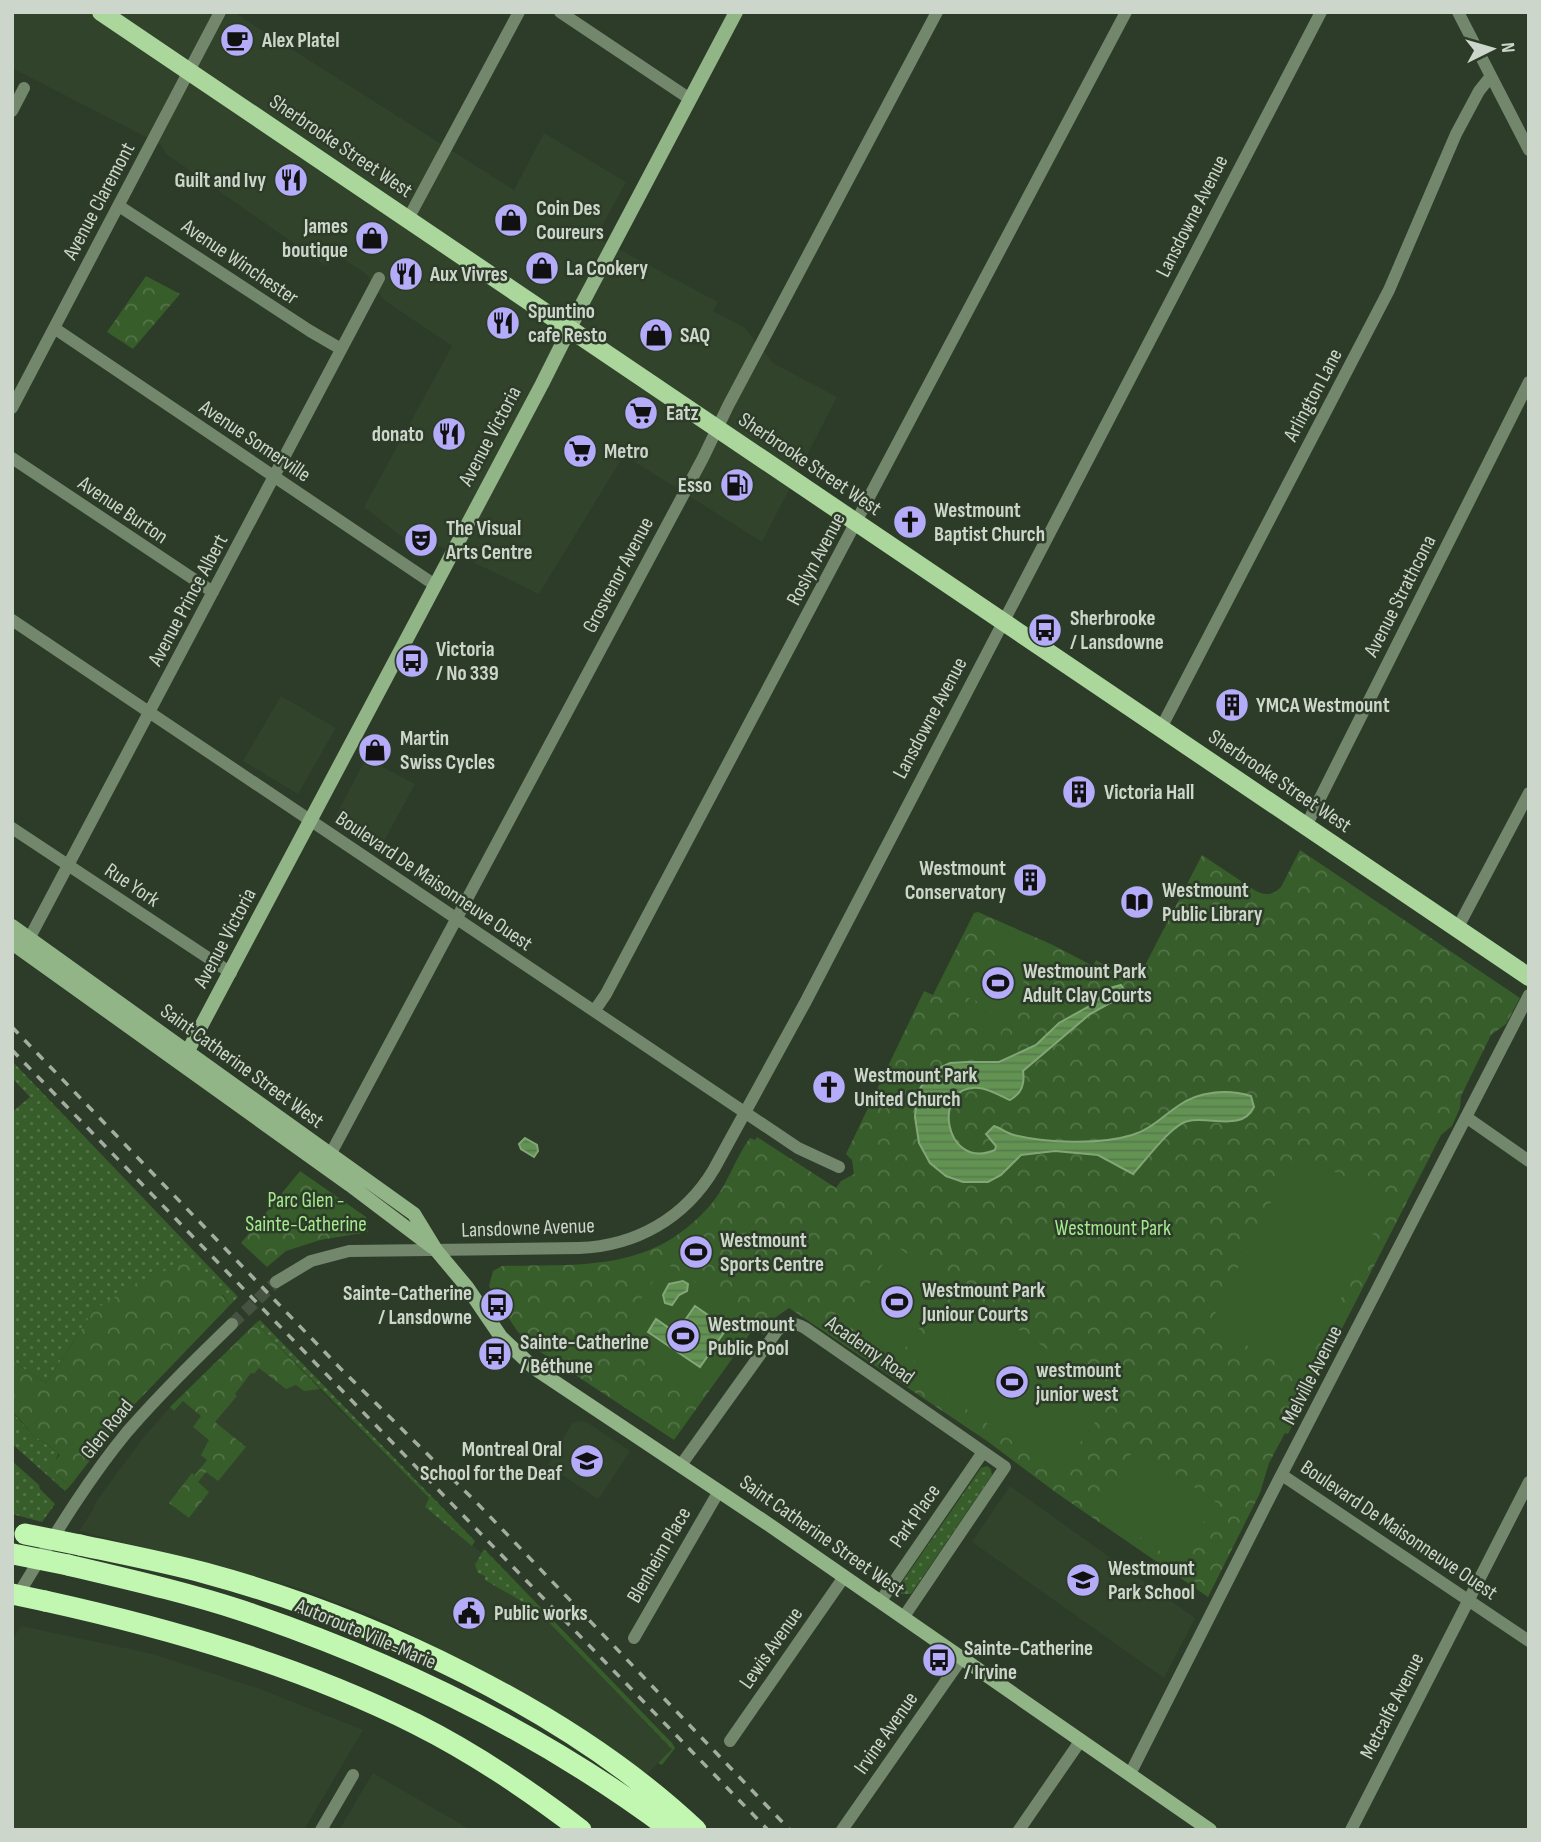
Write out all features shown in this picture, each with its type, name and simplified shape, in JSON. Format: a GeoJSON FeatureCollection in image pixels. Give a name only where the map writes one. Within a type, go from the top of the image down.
{"type":"FeatureCollection","features":[{"type":"Feature","properties":{"kind":"highway"},"geometry":{"type":"LineString","coordinates":[[18,1532],[184,1568],[232,1582],[331,1616],[410,1648],[506,1697],[585,1743],[648,1788],[696,1830]]}},
{"type":"Feature","properties":{"kind":"highway","name":"Autoroute Ville-Marie"},"geometry":{"type":"LineString","coordinates":[[13,1554],[159,1586],[241,1611],[341,1647],[478,1710],[554,1753],[671,1830]]}},
{"type":"Feature","properties":{"kind":"highway"},"geometry":{"type":"LineString","coordinates":[[12,1594],[142,1624],[281,1667],[342,1691],[418,1725],[472,1756],[531,1793],[581,1830]]}},
{"type":"Feature","properties":{"kind":"main road","name":"Sherbrooke Street West"},"geometry":{"type":"LineString","coordinates":[[101,12],[1529,977]]}},
{"type":"Feature","properties":{"kind":"main road","name":"Avenue Victoria"},"geometry":{"type":"LineString","coordinates":[[184,1058],[736,12]]}},
{"type":"Feature","properties":{"kind":"main road","name":"Saint Catherine Street West"},"geometry":{"type":"LineString","coordinates":[[12,926],[436,1250]]}},
{"type":"Feature","properties":{"kind":"main road","name":"Saint Catherine Street West"},"geometry":{"type":"LineString","coordinates":[[12,943],[414,1214],[436,1250],[467,1287],[501,1337],[534,1368],[681,1465],[1210,1830]]}},
{"type":"Feature","properties":{"kind":"street","name":"Avenue Claremont"},"geometry":{"type":"LineString","coordinates":[[12,408],[220,12]]}},
{"type":"Feature","properties":{"kind":"street"},"geometry":{"type":"LineString","coordinates":[[408,219],[519,12]]}},
{"type":"Feature","properties":{"kind":"street"},"geometry":{"type":"LineString","coordinates":[[560,12],[690,99]]}},
{"type":"Feature","properties":{"kind":"street","name":"Grosvenor Avenue"},"geometry":{"type":"LineString","coordinates":[[330,1155],[937,12]]}},
{"type":"Feature","properties":{"kind":"street","name":"Roslyn Avenue"},"geometry":{"type":"LineString","coordinates":[[595,1010],[606,994],[857,523],[1126,12]]}},
{"type":"Feature","properties":{"kind":"street","name":"Lansdowne Avenue"},"geometry":{"type":"LineString","coordinates":[[436,1250],[607,1245],[639,1236],[671,1218],[698,1193],[746,1112],[1321,12]]}},
{"type":"Feature","properties":{"kind":"street"},"geometry":{"type":"LineString","coordinates":[[1458,12],[1529,150]]}},
{"type":"Feature","properties":{"kind":"street","name":"Arlington Lane"},"geometry":{"type":"LineString","coordinates":[[1161,728],[1389,290],[1456,134],[1479,91],[1491,76]]}},
{"type":"Feature","properties":{"kind":"street"},"geometry":{"type":"LineString","coordinates":[[12,111],[24,89]]}},
{"type":"Feature","properties":{"kind":"street","name":"Avenue Winchester"},"geometry":{"type":"LineString","coordinates":[[119,206],[341,349]]}},
{"type":"Feature","properties":{"kind":"street","name":"Avenue Prince Albert"},"geometry":{"type":"LineString","coordinates":[[29,939],[379,278]]}},
{"type":"Feature","properties":{"kind":"street","name":"Avenue Somerville"},"geometry":{"type":"LineString","coordinates":[[54,328],[435,585]]}},
{"type":"Feature","properties":{"kind":"street","name":"Avenue Strathcona"},"geometry":{"type":"LineString","coordinates":[[1306,826],[1529,383]]}},
{"type":"Feature","properties":{"kind":"street","name":"Avenue Burton"},"geometry":{"type":"LineString","coordinates":[[12,458],[213,592]]}},
{"type":"Feature","properties":{"kind":"street","name":"Boulevard De Maisonneuve Ouest"},"geometry":{"type":"LineString","coordinates":[[12,620],[806,1153],[839,1167]]}},
{"type":"Feature","properties":{"kind":"street"},"geometry":{"type":"LineString","coordinates":[[1457,929],[1528,795]]}},
{"type":"Feature","properties":{"kind":"street","name":"Rue York"},"geometry":{"type":"LineString","coordinates":[[12,828],[231,972]]}},
{"type":"Feature","properties":{"kind":"street","name":"Melville Avenue"},"geometry":{"type":"LineString","coordinates":[[1130,1774],[1529,995]]}},
{"type":"Feature","properties":{"kind":"street"},"geometry":{"type":"LineString","coordinates":[[1466,1117],[1529,1161]]}},
{"type":"Feature","properties":{"kind":"street"},"geometry":{"type":"LineString","coordinates":[[276,1282],[311,1261],[339,1253],[367,1250],[436,1250]]}},
{"type":"Feature","properties":{"kind":"street","name":"Academy Road"},"geometry":{"type":"LineString","coordinates":[[681,1465],[776,1332],[791,1323],[805,1328],[1005,1467],[903,1618]]}},
{"type":"Feature","properties":{"kind":"street","name":"Glen Road"},"geometry":{"type":"LineString","coordinates":[[12,1605],[92,1480],[126,1434],[232,1324]]}},
{"type":"Feature","properties":{"kind":"street","name":"Park Place"},"geometry":{"type":"LineString","coordinates":[[880,1602],[983,1452]]}},
{"type":"Feature","properties":{"kind":"street","name":"Boulevard De Maisonneuve Ouest"},"geometry":{"type":"LineString","coordinates":[[1282,1475],[1529,1641]]}},
{"type":"Feature","properties":{"kind":"street","name":"Metcalfe Avenue"},"geometry":{"type":"LineString","coordinates":[[1351,1830],[1529,1482]]}},
{"type":"Feature","properties":{"kind":"street","name":"Blenheim Place"},"geometry":{"type":"LineString","coordinates":[[634,1638],[719,1491]]}},
{"type":"Feature","properties":{"kind":"street","name":"Lewis Avenue"},"geometry":{"type":"LineString","coordinates":[[730,1741],[844,1577]]}},
{"type":"Feature","properties":{"kind":"street","name":"Irvine Avenue"},"geometry":{"type":"LineString","coordinates":[[842,1830],[962,1658]]}},
{"type":"Feature","properties":{"kind":"street"},"geometry":{"type":"LineString","coordinates":[[1019,1830],[1081,1740]]}},
{"type":"Feature","properties":{"kind":"street"},"geometry":{"type":"LineString","coordinates":[[321,1830],[353,1775]]}},
{"type":"Feature","properties":{"kind":"shaded area"},"geometry":{"type":"Polygon","coordinates":[[[12,12],[233,12],[514,190],[544,133],[626,182],[596,237],[718,302],[713,311],[744,327],[773,363],[837,397],[762,542],[624,455],[539,594],[431,542],[425,555],[364,507],[452,346],[384,300],[365,273],[334,253],[326,266],[166,154],[161,145],[12,68],[12,12]]]}},
{"type":"Feature","properties":{"kind":"shaded area"},"geometry":{"type":"Polygon","coordinates":[[[281,696],[336,728],[298,794],[243,761],[281,696]]]}},
{"type":"Feature","properties":{"kind":"shaded area"},"geometry":{"type":"Polygon","coordinates":[[[366,758],[415,784],[378,852],[332,823],[366,758]]]}},
{"type":"Feature","properties":{"kind":"shaded area"},"geometry":{"type":"Polygon","coordinates":[[[1121,985],[1125,991],[1121,997],[1090,1014],[1023,1071],[1022,1088],[1010,1100],[979,1088],[964,1090],[954,1099],[949,1111],[954,1139],[964,1149],[977,1153],[995,1150],[996,1146],[986,1134],[994,1126],[1014,1135],[1041,1140],[1089,1142],[1119,1138],[1145,1130],[1186,1101],[1213,1093],[1233,1092],[1251,1096],[1254,1107],[1249,1115],[1234,1121],[1197,1120],[1182,1124],[1167,1135],[1133,1174],[1098,1155],[1055,1151],[1021,1155],[1001,1175],[988,1182],[963,1182],[946,1176],[930,1163],[919,1143],[915,1117],[917,1093],[929,1075],[950,1063],[999,1062],[1036,1045],[1059,1023],[1093,1004],[1110,988],[1121,985]]]}},
{"type":"Feature","properties":{"kind":"shaded area"},"geometry":{"type":"Polygon","coordinates":[[[525,1138],[537,1145],[538,1151],[534,1157],[521,1149],[519,1144],[525,1138]]]}},
{"type":"Feature","properties":{"kind":"shaded area"},"geometry":{"type":"Polygon","coordinates":[[[683,1281],[688,1284],[687,1291],[679,1295],[672,1305],[665,1303],[663,1295],[669,1284],[683,1281]]]}},
{"type":"Feature","properties":{"kind":"shaded area"},"geometry":{"type":"Polygon","coordinates":[[[695,1306],[727,1328],[700,1367],[648,1332],[656,1319],[676,1333],[695,1306]]]}},
{"type":"Feature","properties":{"kind":"shaded area"},"geometry":{"type":"Polygon","coordinates":[[[244,1335],[309,1379],[429,1498],[425,1507],[482,1553],[672,1749],[647,1774],[574,1724],[461,1660],[378,1618],[295,1587],[79,1531],[97,1500],[143,1438],[170,1407],[244,1335]]]}},
{"type":"Feature","properties":{"kind":"shaded area","name":"Montreal Oral School for the Deaf"},"geometry":{"type":"Polygon","coordinates":[[[572,1423],[588,1423],[630,1451],[600,1497],[596,1498],[548,1465],[572,1423]]]}},
{"type":"Feature","properties":{"kind":"shaded area","name":"Westmount Park School"},"geometry":{"type":"Polygon","coordinates":[[[1010,1486],[1195,1618],[1164,1678],[972,1542],[1010,1486]]]}},
{"type":"Feature","properties":{"kind":"shaded area"},"geometry":{"type":"Polygon","coordinates":[[[21,1626],[153,1654],[260,1689],[363,1730],[304,1830],[12,1830],[12,1640],[21,1626]]]}},
{"type":"Feature","properties":{"kind":"shaded area"},"geometry":{"type":"Polygon","coordinates":[[[373,1773],[471,1830],[339,1830],[373,1773]]]}},
{"type":"Feature","properties":{"kind":"green space"},"geometry":{"type":"Polygon","coordinates":[[[146,276],[180,294],[133,349],[107,332],[146,276]]]}},
{"type":"Feature","properties":{"kind":"green space","name":"Westmount Park"},"geometry":{"type":"Polygon","coordinates":[[[1300,850],[1520,998],[1506,1024],[1491,1035],[1461,1096],[1460,1108],[1452,1126],[1441,1135],[1288,1434],[1285,1433],[1269,1463],[1260,1493],[1208,1597],[1058,1494],[987,1441],[789,1308],[776,1317],[764,1335],[754,1328],[674,1440],[539,1351],[518,1332],[503,1310],[506,1307],[502,1300],[498,1302],[489,1286],[493,1271],[502,1266],[588,1264],[641,1253],[666,1242],[689,1226],[712,1203],[750,1138],[755,1140],[757,1137],[836,1188],[841,1181],[854,1174],[852,1160],[846,1154],[924,991],[933,995],[974,913],[978,912],[1053,945],[1093,966],[1096,960],[1129,979],[1135,979],[1141,973],[1202,855],[1256,891],[1266,894],[1281,887],[1300,850]]]}},
{"type":"Feature","properties":{"kind":"green space"},"geometry":{"type":"Polygon","coordinates":[[[997,928],[1038,946],[1030,965],[989,947],[997,928]]]}},
{"type":"Feature","properties":{"kind":"green space"},"geometry":{"type":"Polygon","coordinates":[[[986,952],[1028,970],[1020,990],[978,972],[986,952]]]}},
{"type":"Feature","properties":{"kind":"green space"},"geometry":{"type":"Polygon","coordinates":[[[976,977],[1017,995],[1009,1015],[967,997],[976,977]]]}},
{"type":"Feature","properties":{"kind":"green space"},"geometry":{"type":"Polygon","coordinates":[[[965,1002],[1007,1020],[998,1039],[957,1021],[965,1002]]]}},
{"type":"Feature","properties":{"kind":"green space"},"geometry":{"type":"Polygon","coordinates":[[[12,1061],[238,1297],[230,1305],[223,1295],[94,1310],[46,1383],[12,1361],[12,1112],[30,1097],[12,1078],[12,1061]]]}},
{"type":"Feature","properties":{"kind":"green space"},"geometry":{"type":"Polygon","coordinates":[[[1296,1152],[1390,1200],[1303,1374],[1209,1326],[1296,1152]]]}},
{"type":"Feature","properties":{"kind":"green space","name":"Parc Glen - Sainte-Catherine"},"geometry":{"type":"Polygon","coordinates":[[[300,1171],[366,1217],[368,1232],[320,1240],[286,1251],[267,1267],[241,1243],[300,1171]]]}},
{"type":"Feature","properties":{"kind":"green space","name":"Westmount Park Juniour Courts"},"geometry":{"type":"Polygon","coordinates":[[[896,1246],[950,1285],[898,1358],[844,1320],[896,1246]]]}},
{"type":"Feature","properties":{"kind":"green space"},"geometry":{"type":"Polygon","coordinates":[[[186,1261],[211,1281],[230,1305],[131,1408],[70,1486],[51,1469],[59,1453],[33,1435],[15,1414],[12,1416],[12,1361],[46,1383],[94,1310],[134,1285],[186,1261]]]}},
{"type":"Feature","properties":{"kind":"green space","name":"Westmount Public Pool"},"geometry":{"type":"Polygon","coordinates":[[[666,1263],[745,1315],[742,1319],[751,1326],[703,1395],[682,1388],[652,1362],[622,1344],[620,1329],[666,1263]]]}},
{"type":"Feature","properties":{"kind":"green space","name":"westmount junior west"},"geometry":{"type":"Polygon","coordinates":[[[963,1291],[1114,1396],[1058,1473],[909,1369],[963,1291]]]}},
{"type":"Feature","properties":{"kind":"green space"},"geometry":{"type":"Polygon","coordinates":[[[260,1320],[475,1541],[472,1546],[425,1507],[429,1498],[256,1323],[260,1320]]]}},
{"type":"Feature","properties":{"kind":"green space"},"geometry":{"type":"Polygon","coordinates":[[[256,1323],[320,1389],[304,1391],[296,1385],[286,1389],[259,1368],[254,1374],[251,1373],[235,1394],[237,1396],[215,1422],[246,1447],[218,1481],[206,1472],[198,1482],[209,1492],[189,1518],[169,1503],[192,1473],[195,1475],[207,1460],[201,1455],[209,1440],[193,1427],[201,1416],[183,1401],[174,1411],[170,1407],[256,1323]]]}},
{"type":"Feature","properties":{"kind":"green space"},"geometry":{"type":"Polygon","coordinates":[[[14,1414],[33,1435],[59,1453],[51,1469],[70,1486],[65,1491],[12,1444],[14,1414]]]}},
{"type":"Feature","properties":{"kind":"green space"},"geometry":{"type":"Polygon","coordinates":[[[1136,1447],[1217,1503],[1176,1562],[1096,1506],[1136,1447]]]}},
{"type":"Feature","properties":{"kind":"green space"},"geometry":{"type":"Polygon","coordinates":[[[12,1461],[39,1485],[55,1504],[42,1522],[12,1514],[12,1461]]]}},
{"type":"Feature","properties":{"kind":"green space"},"geometry":{"type":"Polygon","coordinates":[[[987,1466],[992,1475],[911,1594],[901,1594],[900,1585],[981,1468],[987,1466]]]}},
{"type":"Feature","properties":{"kind":"green space"},"geometry":{"type":"Polygon","coordinates":[[[484,1549],[672,1743],[675,1748],[662,1765],[658,1763],[672,1749],[530,1603],[528,1605],[485,1580],[485,1576],[478,1573],[475,1565],[484,1549]]]}},
{"type":"Feature","properties":{"kind":"tunnel"},"geometry":{"type":"LineString","coordinates":[[232,1324],[276,1282]]}},
{"type":"Feature","properties":{"kind":"railway"},"geometry":{"type":"LineString","coordinates":[[12,1027],[341,1369],[477,1503],[790,1830]]}},
{"type":"Feature","properties":{"kind":"railway"},"geometry":{"type":"LineString","coordinates":[[12,1050],[768,1830]]}},
{"type":"Feature","properties":{"kind":"place","name":"Alex Platel"},"geometry":{"type":"Point","coordinates":[237,40]}},
{"type":"Feature","properties":{"kind":"place","name":"Guilt and Ivy"},"geometry":{"type":"Point","coordinates":[291,180]}},
{"type":"Feature","properties":{"kind":"place","name":"Coin Des Coureurs"},"geometry":{"type":"Point","coordinates":[511,220]}},
{"type":"Feature","properties":{"kind":"place","name":"James boutique"},"geometry":{"type":"Point","coordinates":[372,238]}},
{"type":"Feature","properties":{"kind":"place","name":"La Cookery"},"geometry":{"type":"Point","coordinates":[542,268]}},
{"type":"Feature","properties":{"kind":"place","name":"Aux Vivres"},"geometry":{"type":"Point","coordinates":[406,274]}},
{"type":"Feature","properties":{"kind":"place","name":"Spuntino cafe Resto"},"geometry":{"type":"Point","coordinates":[503,323]}},
{"type":"Feature","properties":{"kind":"place","name":"SAQ"},"geometry":{"type":"Point","coordinates":[656,335]}},
{"type":"Feature","properties":{"kind":"place","name":"Eatz"},"geometry":{"type":"Point","coordinates":[641,413]}},
{"type":"Feature","properties":{"kind":"place","name":"donato"},"geometry":{"type":"Point","coordinates":[449,434]}},
{"type":"Feature","properties":{"kind":"place","name":"Metro"},"geometry":{"type":"Point","coordinates":[580,451]}},
{"type":"Feature","properties":{"kind":"place","name":"Esso"},"geometry":{"type":"Point","coordinates":[737,485]}},
{"type":"Feature","properties":{"kind":"place","name":"Westmount Baptist Church"},"geometry":{"type":"Point","coordinates":[910,522]}},
{"type":"Feature","properties":{"kind":"place","name":"The Visual Arts Centre"},"geometry":{"type":"Point","coordinates":[421,540]}},
{"type":"Feature","properties":{"kind":"place","name":"Sherbrooke / Lansdowne"},"geometry":{"type":"Point","coordinates":[1045,630]}},
{"type":"Feature","properties":{"kind":"place","name":"Victoria / No 339"},"geometry":{"type":"Point","coordinates":[412,661]}},
{"type":"Feature","properties":{"kind":"place","name":"YMCA Westmount"},"geometry":{"type":"Point","coordinates":[1232,705]}},
{"type":"Feature","properties":{"kind":"place","name":"Martin Swiss Cycles"},"geometry":{"type":"Point","coordinates":[375,750]}},
{"type":"Feature","properties":{"kind":"place","name":"Victoria Hall"},"geometry":{"type":"Point","coordinates":[1079,792]}},
{"type":"Feature","properties":{"kind":"place","name":"Westmount Conservatory"},"geometry":{"type":"Point","coordinates":[1030,880]}},
{"type":"Feature","properties":{"kind":"place","name":"Westmount Public Library"},"geometry":{"type":"Point","coordinates":[1137,902]}},
{"type":"Feature","properties":{"kind":"place","name":"Westmount Park Adult Clay Courts"},"geometry":{"type":"Point","coordinates":[998,983]}},
{"type":"Feature","properties":{"kind":"place","name":"Westmount Park United Church"},"geometry":{"type":"Point","coordinates":[829,1087]}},
{"type":"Feature","properties":{"kind":"place","name":"Westmount Sports Centre"},"geometry":{"type":"Point","coordinates":[696,1252]}},
{"type":"Feature","properties":{"kind":"place","name":"Westmount Park Juniour Courts"},"geometry":{"type":"Point","coordinates":[897,1302]}},
{"type":"Feature","properties":{"kind":"place","name":"Sainte-Catherine / Lansdowne"},"geometry":{"type":"Point","coordinates":[497,1305]}},
{"type":"Feature","properties":{"kind":"place","name":"Westmount Public Pool"},"geometry":{"type":"Point","coordinates":[683,1336]}},
{"type":"Feature","properties":{"kind":"place","name":"Sainte-Catherine / Béthune"},"geometry":{"type":"Point","coordinates":[495,1354]}},
{"type":"Feature","properties":{"kind":"place","name":"westmount junior west"},"geometry":{"type":"Point","coordinates":[1012,1382]}},
{"type":"Feature","properties":{"kind":"place","name":"Montreal Oral School for the Deaf"},"geometry":{"type":"Point","coordinates":[587,1461]}},
{"type":"Feature","properties":{"kind":"place","name":"Westmount Park School"},"geometry":{"type":"Point","coordinates":[1083,1580]}},
{"type":"Feature","properties":{"kind":"place","name":"Public works"},"geometry":{"type":"Point","coordinates":[469,1613]}},
{"type":"Feature","properties":{"kind":"place","name":"Sainte-Catherine / Irvine"},"geometry":{"type":"Point","coordinates":[939,1660]}}]}
